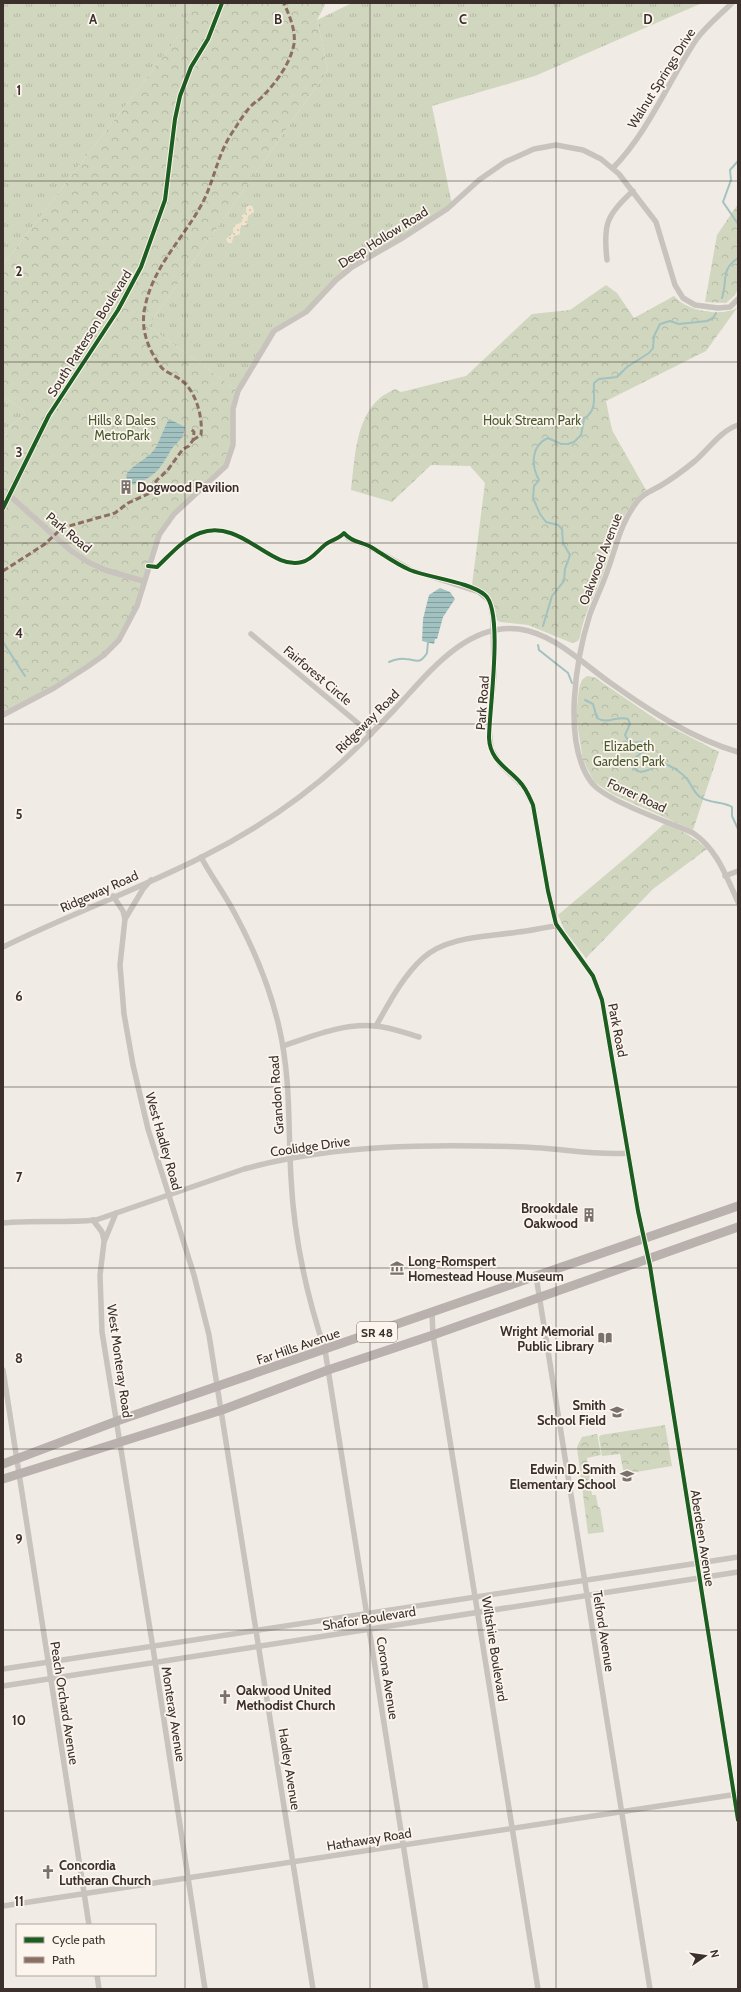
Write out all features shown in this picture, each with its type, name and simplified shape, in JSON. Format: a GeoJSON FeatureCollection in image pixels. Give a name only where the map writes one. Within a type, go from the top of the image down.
{"type":"FeatureCollection","features":[{"type":"Feature","properties":{"kind":"main road","name":"Far Hills Avenue"},"geometry":{"type":"LineString","coordinates":[[3,1464],[117,1421],[738,1206]]}},
{"type":"Feature","properties":{"kind":"main road","name":"SR 48"},"geometry":{"type":"LineString","coordinates":[[3,1479],[19,1479],[120,1443],[222,1410],[328,1370],[433,1335],[738,1228]]}},
{"type":"Feature","properties":{"kind":"street","name":"South Patterson Boulevard"},"geometry":{"type":"LineString","coordinates":[[3,508],[49,415],[118,310],[141,267],[166,200],[175,119],[180,96],[191,67],[208,39],[222,3]]}},
{"type":"Feature","properties":{"kind":"street","name":"Walnut Springs Drive"},"geometry":{"type":"LineString","coordinates":[[613,168],[655,111],[697,39],[732,3]]}},
{"type":"Feature","properties":{"kind":"street","name":"Deep Hollow Road"},"geometry":{"type":"LineString","coordinates":[[3,715],[54,688],[99,660],[114,646],[137,606],[154,547],[166,524],[188,500],[218,475],[226,466],[233,445],[233,414],[238,391],[274,331],[306,312],[336,280],[352,268],[447,209],[479,180],[516,156],[534,149],[556,145],[583,150],[601,159],[613,168],[633,191],[656,222],[675,285],[683,298],[695,305],[718,308],[730,307],[738,299]]}},
{"type":"Feature","properties":{"kind":"street"},"geometry":{"type":"LineString","coordinates":[[607,260],[604,238],[607,224],[616,208],[633,191]]}},
{"type":"Feature","properties":{"kind":"street","name":"Oakwood Avenue"},"geometry":{"type":"LineString","coordinates":[[580,658],[591,614],[608,572],[616,542],[621,528],[635,503],[647,492],[659,487],[694,462],[724,432],[738,425]]}},
{"type":"Feature","properties":{"kind":"street","name":"Park Road"},"geometry":{"type":"LineString","coordinates":[[10,495],[70,550],[88,562],[105,570],[144,581]]}},
{"type":"Feature","properties":{"kind":"street","name":"Park Road"},"geometry":{"type":"LineString","coordinates":[[344,533],[348,538],[370,546],[410,570],[462,585],[485,595],[492,606],[494,631],[490,744],[497,760],[524,787],[533,805],[548,891],[557,926],[586,964],[598,987],[609,1036],[628,1153],[649,1258]]}},
{"type":"Feature","properties":{"kind":"street","name":"Ridgeway Road"},"geometry":{"type":"LineString","coordinates":[[3,947],[201,857],[250,830],[298,798],[323,779],[371,734],[433,668],[455,649],[469,640],[494,631],[508,628],[521,629],[534,633],[563,647],[580,658],[614,685],[664,718],[710,742],[738,752]]}},
{"type":"Feature","properties":{"kind":"street","name":"Fairforest Circle"},"geometry":{"type":"LineString","coordinates":[[250,634],[371,734]]}},
{"type":"Feature","properties":{"kind":"street","name":"Forrer Road"},"geometry":{"type":"LineString","coordinates":[[580,658],[574,720],[582,764],[592,783],[607,795],[693,832],[711,848],[738,902]]}},
{"type":"Feature","properties":{"kind":"street","name":"Grandon Road"},"geometry":{"type":"LineString","coordinates":[[201,857],[234,912],[254,952],[273,1002],[283,1046],[289,1097],[290,1158],[293,1206],[298,1244],[312,1308],[325,1350],[328,1370]]}},
{"type":"Feature","properties":{"kind":"street"},"geometry":{"type":"LineString","coordinates":[[725,876],[738,871]]}},
{"type":"Feature","properties":{"kind":"street","name":"West Hadley Road"},"geometry":{"type":"LineString","coordinates":[[151,880],[143,889],[125,919],[120,965],[127,1039],[148,1129],[202,1301],[222,1410]]}},
{"type":"Feature","properties":{"kind":"street"},"geometry":{"type":"LineString","coordinates":[[113,896],[123,911],[125,919]]}},
{"type":"Feature","properties":{"kind":"street"},"geometry":{"type":"LineString","coordinates":[[376,1026],[394,995],[415,966],[432,951],[449,943],[557,926]]}},
{"type":"Feature","properties":{"kind":"street"},"geometry":{"type":"LineString","coordinates":[[283,1046],[338,1029],[376,1026],[419,1038]]}},
{"type":"Feature","properties":{"kind":"street","name":"Coolidge Drive"},"geometry":{"type":"LineString","coordinates":[[3,1223],[93,1220],[244,1169],[290,1158],[395,1147],[459,1145],[628,1153]]}},
{"type":"Feature","properties":{"kind":"street","name":"West Monteray Road"},"geometry":{"type":"LineString","coordinates":[[116,1213],[104,1242],[100,1275],[100,1312],[120,1443]]}},
{"type":"Feature","properties":{"kind":"street"},"geometry":{"type":"LineString","coordinates":[[93,1220],[102,1232],[104,1242]]}},
{"type":"Feature","properties":{"kind":"street","name":"Aberdeen Avenue"},"geometry":{"type":"LineString","coordinates":[[649,1258],[697,1563],[736,1794],[738,1820]]}},
{"type":"Feature","properties":{"kind":"street","name":"Telford Avenue"},"geometry":{"type":"LineString","coordinates":[[536,1276],[650,1989]]}},
{"type":"Feature","properties":{"kind":"street","name":"Wiltshire Boulevard"},"geometry":{"type":"LineString","coordinates":[[432,1313],[433,1335],[538,1989]]}},
{"type":"Feature","properties":{"kind":"street","name":"Peach Orchard Avenue"},"geometry":{"type":"LineString","coordinates":[[3,1370],[47,1663],[89,1924]]}},
{"type":"Feature","properties":{"kind":"street","name":"Corona Avenue"},"geometry":{"type":"LineString","coordinates":[[328,1370],[426,1989]]}},
{"type":"Feature","properties":{"kind":"street","name":"Hadley Avenue"},"geometry":{"type":"LineString","coordinates":[[222,1410],[313,1989]]}},
{"type":"Feature","properties":{"kind":"street","name":"Monteray Avenue"},"geometry":{"type":"LineString","coordinates":[[120,1443],[205,1989]]}},
{"type":"Feature","properties":{"kind":"street","name":"Shafor Boulevard"},"geometry":{"type":"LineString","coordinates":[[3,1669],[153,1648],[738,1557]]}},
{"type":"Feature","properties":{"kind":"street","name":"Shafor Boulevard"},"geometry":{"type":"LineString","coordinates":[[3,1686],[50,1680],[478,1612],[587,1597],[738,1572]]}},
{"type":"Feature","properties":{"kind":"street","name":"Hathaway Road"},"geometry":{"type":"LineString","coordinates":[[3,1906],[736,1794]]}},
{"type":"Feature","properties":{"kind":"street"},"geometry":{"type":"LineString","coordinates":[[96,1976],[99,1989]]}},
{"type":"Feature","properties":{"kind":"green space"},"geometry":{"type":"Polygon","coordinates":[[[3,3],[191,3],[184,29],[3,265],[3,3]]]}},
{"type":"Feature","properties":{"kind":"green space","name":"Hills & Dales MetroPark"},"geometry":{"type":"Polygon","coordinates":[[[191,3],[326,3],[317,20],[328,70],[148,326],[238,391],[233,410],[233,445],[226,466],[166,524],[137,606],[119,640],[99,659],[3,715],[3,443],[8,441],[6,429],[25,415],[22,409],[3,396],[3,265],[184,29],[191,3]]]}},
{"type":"Feature","properties":{"kind":"green space"},"geometry":{"type":"Polygon","coordinates":[[[352,3],[702,3],[535,76],[432,106],[452,205],[352,267],[315,304],[274,331],[238,391],[148,326],[328,70],[317,20],[352,3]]]}},
{"type":"Feature","properties":{"kind":"green space"},"geometry":{"type":"Polygon","coordinates":[[[738,204],[738,288],[735,295],[726,303],[705,302],[717,235],[738,204]]]}},
{"type":"Feature","properties":{"kind":"green space","name":"Houk Stream Park"},"geometry":{"type":"Polygon","coordinates":[[[606,285],[617,293],[634,318],[674,296],[679,301],[695,309],[704,311],[722,312],[737,308],[706,351],[606,401],[612,430],[646,490],[628,509],[622,520],[601,579],[586,615],[580,637],[578,641],[572,643],[528,625],[500,622],[497,620],[490,598],[483,591],[472,585],[485,483],[470,466],[431,465],[392,502],[351,490],[355,452],[361,427],[372,406],[381,397],[395,389],[401,392],[466,376],[532,314],[570,310],[606,285]]]}},
{"type":"Feature","properties":{"kind":"green space"},"geometry":{"type":"Polygon","coordinates":[[[3,396],[22,409],[25,415],[6,429],[8,442],[3,443],[3,396]]]}},
{"type":"Feature","properties":{"kind":"green space","name":"Elizabeth Gardens Park"},"geometry":{"type":"Polygon","coordinates":[[[587,676],[594,677],[657,720],[719,752],[693,830],[614,795],[594,782],[583,760],[576,717],[579,688],[582,680],[587,676]]]}},
{"type":"Feature","properties":{"kind":"green space"},"geometry":{"type":"Polygon","coordinates":[[[664,824],[687,834],[707,849],[653,889],[586,958],[565,931],[558,915],[664,824]]]}},
{"type":"Feature","properties":{"kind":"green space"},"geometry":{"type":"Polygon","coordinates":[[[665,1425],[672,1466],[624,1474],[620,1454],[602,1456],[599,1437],[601,1435],[665,1425]]]}},
{"type":"Feature","properties":{"kind":"green space"},"geometry":{"type":"Polygon","coordinates":[[[597,1434],[601,1455],[587,1458],[592,1495],[596,1495],[598,1507],[600,1507],[604,1532],[588,1534],[577,1447],[582,1437],[597,1434]]]}},
{"type":"Feature","properties":{"kind":"sand"},"geometry":{"type":"Polygon","coordinates":[[[250,205],[253,207],[254,212],[248,216],[247,224],[240,228],[240,234],[233,237],[232,243],[228,243],[226,239],[233,233],[233,226],[242,222],[242,215],[246,213],[246,207],[250,205]]]}},
{"type":"Feature","properties":{"kind":"water"},"geometry":{"type":"Polygon","coordinates":[[[169,419],[185,427],[182,438],[171,450],[156,472],[147,479],[133,485],[127,479],[126,475],[133,467],[153,451],[158,444],[169,419]]]}},
{"type":"Feature","properties":{"kind":"water"},"geometry":{"type":"Polygon","coordinates":[[[440,588],[450,592],[455,599],[443,617],[437,639],[435,639],[434,644],[422,641],[423,619],[429,595],[440,588]]]}},
{"type":"Feature","properties":{"kind":"waterway"},"geometry":{"type":"LineString","coordinates":[[738,161],[730,170],[731,180],[723,202],[738,224]]}},
{"type":"Feature","properties":{"kind":"waterway"},"geometry":{"type":"LineString","coordinates":[[722,298],[727,271],[732,262],[738,258]]}},
{"type":"Feature","properties":{"kind":"waterway"},"geometry":{"type":"LineString","coordinates":[[543,626],[552,596],[564,581],[565,569],[570,555],[563,543],[562,529],[558,525],[546,522],[540,514],[533,498],[534,486],[539,480],[536,474],[534,462],[534,456],[538,446],[542,441],[548,438],[561,444],[574,442],[581,435],[584,419],[593,407],[594,383],[599,379],[617,377],[627,367],[649,353],[653,348],[654,336],[660,324],[670,321],[679,324],[707,321],[713,318],[716,313]]}},
{"type":"Feature","properties":{"kind":"waterway"},"geometry":{"type":"LineString","coordinates":[[3,642],[25,676]]}},
{"type":"Feature","properties":{"kind":"waterway"},"geometry":{"type":"LineString","coordinates":[[389,662],[401,659],[419,661],[427,653],[428,642]]}},
{"type":"Feature","properties":{"kind":"waterway"},"geometry":{"type":"LineString","coordinates":[[538,645],[539,650],[568,673],[572,683]]}},
{"type":"Feature","properties":{"kind":"waterway"},"geometry":{"type":"LineString","coordinates":[[585,700],[593,704],[597,718],[601,720],[605,721],[620,718],[628,719],[630,724],[625,735],[630,741],[649,741],[651,743],[631,763],[633,768],[640,772],[649,770],[660,763],[671,766],[689,781],[700,797],[708,801],[725,804],[732,807],[732,816],[738,829]]}},
{"type":"Feature","properties":{"kind":"marked path"},"geometry":{"type":"LineString","coordinates":[[193,440],[201,435],[200,413],[191,391],[179,378],[163,369],[152,353],[144,331],[145,307],[149,292],[162,265],[203,202],[211,184],[220,156],[229,138],[247,111],[272,86],[286,66],[294,44],[294,33],[292,23],[284,3]]}},
{"type":"Feature","properties":{"kind":"marked path"},"geometry":{"type":"LineString","coordinates":[[3,571],[45,544],[62,528],[115,513],[128,503],[148,494],[157,480],[167,471],[183,449],[189,446],[193,440],[194,432],[190,428]]}},
{"type":"Feature","properties":{"kind":"cycle path"},"geometry":{"type":"LineString","coordinates":[[3,508],[49,415],[118,310],[141,267],[165,200],[175,119],[180,96],[191,67],[208,39],[222,3]]}},
{"type":"Feature","properties":{"kind":"cycle path"},"geometry":{"type":"LineString","coordinates":[[148,566],[157,567],[188,539],[200,533],[215,530],[229,532],[267,553],[290,563],[306,561],[326,544],[340,537],[344,533],[353,540],[371,547],[410,570],[470,587],[485,595],[491,605],[494,620],[495,640],[489,738],[490,746],[496,758],[521,784],[532,802],[548,891],[556,924],[593,976],[602,1000],[638,1211],[650,1266],[738,1820]]}},
{"type":"Feature","properties":{"kind":"place","name":"Dogwood Pavilion"},"geometry":{"type":"Point","coordinates":[126,487]}},
{"type":"Feature","properties":{"kind":"place","name":"Brookdale Oakwood"},"geometry":{"type":"Point","coordinates":[589,1215]}},
{"type":"Feature","properties":{"kind":"place","name":"Long-Romspert Homestead House Museum"},"geometry":{"type":"Point","coordinates":[397,1268]}},
{"type":"Feature","properties":{"kind":"place","name":"Wright Memorial Public Library"},"geometry":{"type":"Point","coordinates":[605,1338]}},
{"type":"Feature","properties":{"kind":"place","name":"Smith School Field"},"geometry":{"type":"Point","coordinates":[617,1412]}},
{"type":"Feature","properties":{"kind":"place","name":"Edwin D. Smith Elementary School"},"geometry":{"type":"Point","coordinates":[627,1476]}},
{"type":"Feature","properties":{"kind":"place","name":"Oakwood United Methodist Church"},"geometry":{"type":"Point","coordinates":[225,1697]}},
{"type":"Feature","properties":{"kind":"place","name":"Concordia Lutheran Church"},"geometry":{"type":"Point","coordinates":[48,1872]}}]}
